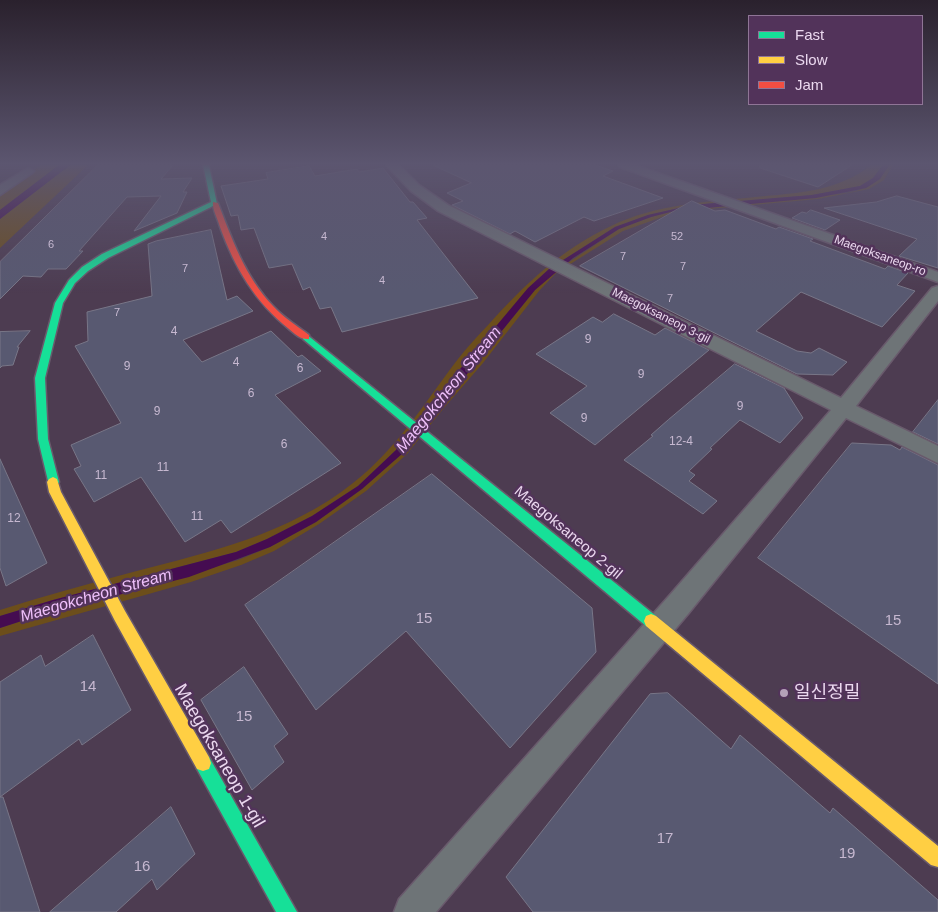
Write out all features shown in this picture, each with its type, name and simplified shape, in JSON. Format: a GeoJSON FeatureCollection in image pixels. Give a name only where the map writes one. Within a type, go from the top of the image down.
{"type":"FeatureCollection","features":[{"type":"Feature","properties":{"kind":"street","name":"Maegoksaneop 1-gil"},"geometry":{"type":"LineString","coordinates":[[206,208],[105,256],[85,269],[72,282],[59,303],[40,378],[43,439],[55,492],[120,616],[287,912]]}},
{"type":"Feature","properties":{"kind":"street","name":"Maegoksaneop 2-gil"},"geometry":{"type":"LineString","coordinates":[[217,208],[238,262],[253,288],[270,308],[400,413],[938,858]]}},
{"type":"Feature","properties":{"kind":"street","name":"Maegoksaneop 3-gil"},"geometry":{"type":"LineString","coordinates":[[442,208],[938,455]]}},
{"type":"Feature","properties":{"kind":"street","name":"Maegoksaneop-ro"},"geometry":{"type":"LineString","coordinates":[[746,208],[938,277]]}},
{"type":"Feature","properties":{"kind":"street"},"geometry":{"type":"LineString","coordinates":[[412,912],[659,628],[844,409],[938,291]]}},
{"type":"Feature","properties":{"kind":"shaded area"},"geometry":{"type":"Polygon","coordinates":[[[15,208],[43,208],[0,248],[0,219],[15,208]]]}},
{"type":"Feature","properties":{"kind":"shaded area"},"geometry":{"type":"Polygon","coordinates":[[[664,208],[681,208],[648,215],[615,227],[549,269],[468,359],[396,450],[358,486],[312,516],[267,539],[236,552],[53,600],[0,616],[0,610],[191,557],[248,539],[302,516],[328,501],[369,470],[397,440],[465,350],[530,282],[560,257],[593,235],[628,219],[664,208]]]}},
{"type":"Feature","properties":{"kind":"shaded area"},"geometry":{"type":"Polygon","coordinates":[[[724,208],[676,212],[623,231],[556,273],[539,291],[483,363],[407,454],[366,491],[319,524],[274,551],[241,565],[191,582],[0,636],[0,628],[43,614],[134,591],[238,560],[270,547],[316,522],[362,489],[403,453],[535,290],[554,272],[619,229],[674,211],[724,208]]]}},
{"type":"Feature","properties":{"kind":"water"},"geometry":{"type":"Polygon","coordinates":[[[3,208],[15,208],[0,219],[0,210],[3,208]]]}},
{"type":"Feature","properties":{"kind":"water","name":"Maegokcheon Stream"},"geometry":{"type":"Polygon","coordinates":[[[681,208],[712,208],[674,211],[651,217],[619,229],[573,258],[535,290],[403,453],[362,489],[316,522],[270,547],[189,577],[43,614],[0,628],[0,616],[53,600],[236,552],[267,539],[312,516],[358,486],[396,450],[430,405],[528,288],[549,269],[615,227],[648,215],[681,208]]]}},
{"type":"Feature","properties":{"kind":"building"},"geometry":{"type":"Polygon","coordinates":[[[55,208],[118,208],[79,251],[83,251],[66,269],[48,269],[41,277],[23,276],[0,299],[0,262],[55,208]]]}},
{"type":"Feature","properties":{"kind":"building"},"geometry":{"type":"Polygon","coordinates":[[[152,208],[180,208],[177,213],[134,231],[152,208]]]}},
{"type":"Feature","properties":{"kind":"building"},"geometry":{"type":"Polygon","coordinates":[[[228,208],[418,208],[427,218],[417,220],[478,298],[342,332],[331,307],[320,309],[310,287],[303,290],[292,264],[269,268],[254,228],[241,230],[238,215],[231,216],[228,208]]]}},
{"type":"Feature","properties":{"kind":"building"},"geometry":{"type":"Polygon","coordinates":[[[457,208],[634,208],[594,221],[584,217],[535,242],[515,231],[510,234],[457,208]]]}},
{"type":"Feature","properties":{"kind":"building"},"geometry":{"type":"Polygon","coordinates":[[[681,208],[707,208],[715,211],[725,210],[776,229],[779,227],[813,239],[810,241],[885,269],[888,266],[908,273],[897,285],[915,291],[882,327],[801,292],[756,331],[797,351],[811,353],[819,348],[847,362],[833,375],[797,374],[580,266],[681,208]]]}},
{"type":"Feature","properties":{"kind":"building"},"geometry":{"type":"Polygon","coordinates":[[[824,208],[938,208],[938,268],[899,256],[917,239],[824,208]]]}},
{"type":"Feature","properties":{"kind":"building"},"geometry":{"type":"Polygon","coordinates":[[[811,210],[840,220],[825,230],[792,218],[802,212],[806,213],[811,210]]]}},
{"type":"Feature","properties":{"kind":"building"},"geometry":{"type":"Polygon","coordinates":[[[211,230],[227,300],[237,296],[253,311],[183,340],[202,362],[271,331],[298,357],[302,355],[321,371],[275,395],[341,463],[231,533],[221,520],[185,542],[141,477],[94,502],[74,469],[81,466],[71,445],[121,423],[75,346],[88,341],[87,312],[152,296],[148,244],[211,230]]]}},
{"type":"Feature","properties":{"kind":"building"},"geometry":{"type":"Polygon","coordinates":[[[614,314],[655,335],[665,328],[709,350],[595,445],[550,413],[587,386],[536,354],[593,317],[602,322],[614,314]]]}},
{"type":"Feature","properties":{"kind":"building"},"geometry":{"type":"Polygon","coordinates":[[[30,331],[17,347],[19,347],[13,365],[0,368],[0,332],[30,331]]]}},
{"type":"Feature","properties":{"kind":"building"},"geometry":{"type":"Polygon","coordinates":[[[735,364],[784,388],[803,418],[780,443],[740,420],[710,448],[712,449],[689,471],[695,475],[689,481],[717,501],[703,514],[624,460],[735,364]]]}},
{"type":"Feature","properties":{"kind":"building"},"geometry":{"type":"Polygon","coordinates":[[[938,400],[938,444],[913,432],[938,400]]]}},
{"type":"Feature","properties":{"kind":"building"},"geometry":{"type":"Polygon","coordinates":[[[852,443],[891,445],[900,450],[902,447],[938,465],[938,684],[758,558],[852,443]]]}},
{"type":"Feature","properties":{"kind":"building"},"geometry":{"type":"Polygon","coordinates":[[[0,459],[47,563],[6,586],[0,568],[0,459]]]}},
{"type":"Feature","properties":{"kind":"building"},"geometry":{"type":"Polygon","coordinates":[[[432,474],[592,608],[596,652],[510,748],[406,631],[316,710],[245,605],[432,474]]]}},
{"type":"Feature","properties":{"kind":"building"},"geometry":{"type":"Polygon","coordinates":[[[93,635],[131,710],[82,745],[79,739],[0,797],[0,682],[41,655],[45,666],[93,635]]]}},
{"type":"Feature","properties":{"kind":"building"},"geometry":{"type":"Polygon","coordinates":[[[244,667],[288,734],[274,746],[284,762],[252,790],[201,700],[244,667]]]}},
{"type":"Feature","properties":{"kind":"building"},"geometry":{"type":"Polygon","coordinates":[[[668,693],[731,749],[740,735],[830,813],[833,808],[938,900],[938,912],[533,912],[506,877],[650,694],[668,693]]]}},
{"type":"Feature","properties":{"kind":"building"},"geometry":{"type":"Polygon","coordinates":[[[0,797],[3,797],[40,912],[0,912],[0,797]]]}},
{"type":"Feature","properties":{"kind":"building"},"geometry":{"type":"Polygon","coordinates":[[[171,807],[195,854],[157,890],[152,879],[116,912],[50,912],[171,807]]]}},
{"type":"Feature","properties":{"kind":"traffic: fast"},"geometry":{"type":"LineString","coordinates":[[53,482],[43,439],[40,378],[59,303],[72,282],[85,269],[105,256],[206,208]]}},
{"type":"Feature","properties":{"kind":"traffic: fast"},"geometry":{"type":"LineString","coordinates":[[306,337],[651,621]]}},
{"type":"Feature","properties":{"kind":"traffic: fast"},"geometry":{"type":"LineString","coordinates":[[203,763],[287,912]]}},
{"type":"Feature","properties":{"kind":"traffic: slow"},"geometry":{"type":"LineString","coordinates":[[53,482],[55,492],[120,616],[203,763]]}},
{"type":"Feature","properties":{"kind":"traffic: slow"},"geometry":{"type":"LineString","coordinates":[[651,621],[938,858]]}},
{"type":"Feature","properties":{"kind":"traffic: jam"},"geometry":{"type":"LineString","coordinates":[[217,208],[225,231],[251,285],[274,312],[306,337]]}},
{"type":"Feature","properties":{"kind":"place","name":"일신정밀"},"geometry":{"type":"Point","coordinates":[784,693]}}]}
